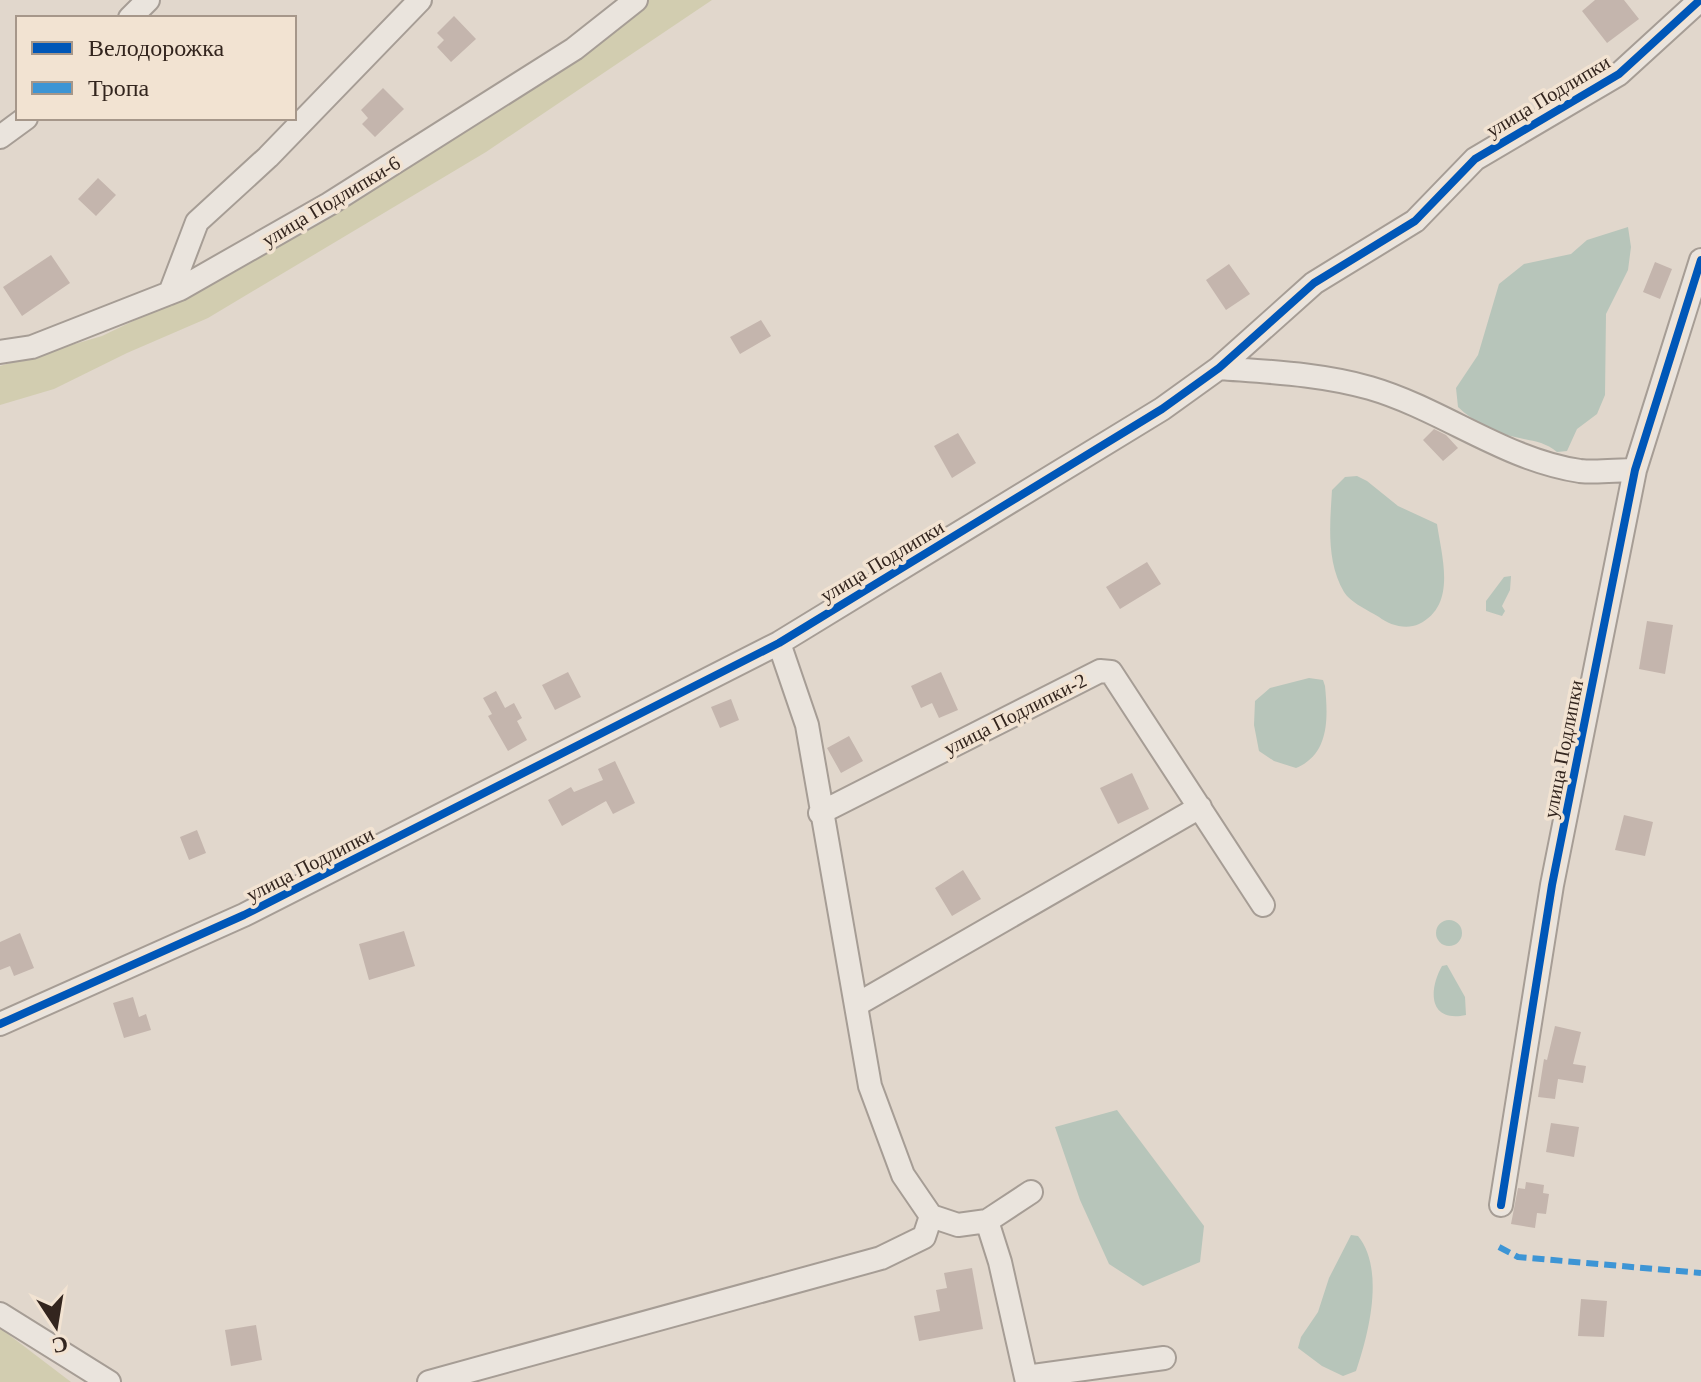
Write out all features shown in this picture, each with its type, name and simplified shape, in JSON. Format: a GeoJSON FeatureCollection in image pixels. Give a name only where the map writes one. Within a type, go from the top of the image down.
{"type":"FeatureCollection","features":[{"type":"Feature","properties":{"kind":"street"},"geometry":{"type":"LineString","coordinates":[[132,16],[148,0]]}},
{"type":"Feature","properties":{"kind":"street"},"geometry":{"type":"LineString","coordinates":[[170,293],[197,222],[268,157],[420,0]]}},
{"type":"Feature","properties":{"kind":"street","name":"улица Подлипки-6"},"geometry":{"type":"LineString","coordinates":[[0,352],[32,347],[170,293],[329,204],[574,49],[636,0]]}},
{"type":"Feature","properties":{"kind":"street","name":"улица Подлипки"},"geometry":{"type":"LineString","coordinates":[[0,1024],[244,915],[779,643],[1162,409],[1219,368],[1314,283],[1415,221],[1475,159],[1619,74],[1700,0]]}},
{"type":"Feature","properties":{"kind":"street"},"geometry":{"type":"LineString","coordinates":[[0,137],[23,120]]}},
{"type":"Feature","properties":{"kind":"street","name":"улица Подлипки"},"geometry":{"type":"LineString","coordinates":[[1501,1205],[1552,885],[1635,470],[1701,260]]}},
{"type":"Feature","properties":{"kind":"street"},"geometry":{"type":"LineString","coordinates":[[1219,368],[1281,372],[1371,389],[1413,404],[1493,443],[1537,460],[1581,471],[1635,470]]}},
{"type":"Feature","properties":{"kind":"street"},"geometry":{"type":"LineString","coordinates":[[779,643],[807,725],[870,1086],[903,1175],[931,1216],[958,1225],[987,1221],[1031,1192]]}},
{"type":"Feature","properties":{"kind":"street","name":"улица Подлипки-2"},"geometry":{"type":"LineString","coordinates":[[820,813],[1100,671],[1111,672],[1263,905]]}},
{"type":"Feature","properties":{"kind":"street"},"geometry":{"type":"LineString","coordinates":[[856,1005],[1200,807]]}},
{"type":"Feature","properties":{"kind":"street"},"geometry":{"type":"LineString","coordinates":[[429,1382],[881,1258],[924,1237],[931,1216]]}},
{"type":"Feature","properties":{"kind":"street"},"geometry":{"type":"LineString","coordinates":[[987,1221],[1000,1262],[1026,1380],[1164,1358]]}},
{"type":"Feature","properties":{"kind":"street"},"geometry":{"type":"LineString","coordinates":[[0,1314],[109,1382]]}},
{"type":"Feature","properties":{"kind":"shaded area"},"geometry":{"type":"Polygon","coordinates":[[[648,0],[712,0],[486,152],[208,318],[54,389],[0,405],[0,366],[102,336],[237,271],[470,128],[648,0]]]}},
{"type":"Feature","properties":{"kind":"shaded area"},"geometry":{"type":"Polygon","coordinates":[[[1628,227],[1631,247],[1628,270],[1606,314],[1605,395],[1597,414],[1577,429],[1567,451],[1557,452],[1542,443],[1499,432],[1477,422],[1458,407],[1456,388],[1478,355],[1499,284],[1524,264],[1571,254],[1587,240],[1628,227]]]}},
{"type":"Feature","properties":{"kind":"shaded area"},"geometry":{"type":"Polygon","coordinates":[[[1357,476],[1398,506],[1437,524],[1444,566],[1443,593],[1431,616],[1414,626],[1403,627],[1383,620],[1351,599],[1338,580],[1330,542],[1332,490],[1345,477],[1357,476]]]}},
{"type":"Feature","properties":{"kind":"shaded area"},"geometry":{"type":"Polygon","coordinates":[[[1511,576],[1502,616],[1486,611],[1486,601],[1504,577],[1511,576]]]}},
{"type":"Feature","properties":{"kind":"shaded area"},"geometry":{"type":"Polygon","coordinates":[[[1309,678],[1323,680],[1326,722],[1321,744],[1315,754],[1296,768],[1274,761],[1259,751],[1254,725],[1255,701],[1270,688],[1309,678]]]}},
{"type":"Feature","properties":{"kind":"shaded area"},"geometry":{"type":"Polygon","coordinates":[[[1449,920],[1458,924],[1462,933],[1458,942],[1449,946],[1440,942],[1436,933],[1440,924],[1449,920]]]}},
{"type":"Feature","properties":{"kind":"shaded area"},"geometry":{"type":"Polygon","coordinates":[[[1447,965],[1465,997],[1466,1015],[1445,1014],[1438,1010],[1435,1003],[1437,976],[1442,966],[1447,965]]]}},
{"type":"Feature","properties":{"kind":"shaded area"},"geometry":{"type":"Polygon","coordinates":[[[1117,1110],[1204,1226],[1200,1262],[1143,1286],[1109,1264],[1080,1200],[1055,1127],[1117,1110]]]}},
{"type":"Feature","properties":{"kind":"shaded area"},"geometry":{"type":"Polygon","coordinates":[[[1351,1235],[1358,1236],[1366,1250],[1373,1283],[1372,1302],[1366,1339],[1356,1371],[1343,1376],[1322,1366],[1298,1348],[1301,1337],[1318,1312],[1329,1278],[1351,1235]]]}},
{"type":"Feature","properties":{"kind":"shaded area"},"geometry":{"type":"Polygon","coordinates":[[[0,1328],[71,1382],[0,1382],[0,1328]]]}},
{"type":"Feature","properties":{"kind":"building"},"geometry":{"type":"Polygon","coordinates":[[[1595,0],[1624,0],[1639,19],[1607,43],[1582,11],[1595,0]]]}},
{"type":"Feature","properties":{"kind":"building"},"geometry":{"type":"Polygon","coordinates":[[[454,16],[476,39],[451,62],[437,47],[444,40],[437,33],[454,16]]]}},
{"type":"Feature","properties":{"kind":"building"},"geometry":{"type":"Polygon","coordinates":[[[383,88],[404,109],[375,137],[362,124],[368,118],[361,110],[383,88]]]}},
{"type":"Feature","properties":{"kind":"building"},"geometry":{"type":"Polygon","coordinates":[[[98,178],[116,195],[96,216],[78,199],[98,178]]]}},
{"type":"Feature","properties":{"kind":"building"},"geometry":{"type":"Polygon","coordinates":[[[51,255],[70,283],[22,316],[3,287],[51,255]]]}},
{"type":"Feature","properties":{"kind":"building"},"geometry":{"type":"Polygon","coordinates":[[[1655,262],[1672,269],[1660,299],[1643,292],[1655,262]]]}},
{"type":"Feature","properties":{"kind":"building"},"geometry":{"type":"Polygon","coordinates":[[[1229,264],[1250,294],[1226,310],[1206,280],[1229,264]]]}},
{"type":"Feature","properties":{"kind":"building"},"geometry":{"type":"Polygon","coordinates":[[[761,320],[771,336],[740,354],[730,337],[761,320]]]}},
{"type":"Feature","properties":{"kind":"building"},"geometry":{"type":"Polygon","coordinates":[[[1434,429],[1446,435],[1458,448],[1443,461],[1423,440],[1434,429]]]}},
{"type":"Feature","properties":{"kind":"building"},"geometry":{"type":"Polygon","coordinates":[[[958,433],[976,463],[952,478],[934,446],[958,433]]]}},
{"type":"Feature","properties":{"kind":"building"},"geometry":{"type":"Polygon","coordinates":[[[1147,562],[1161,584],[1120,609],[1106,587],[1147,562]]]}},
{"type":"Feature","properties":{"kind":"building"},"geometry":{"type":"Polygon","coordinates":[[[1647,621],[1673,625],[1665,674],[1639,669],[1647,621]]]}},
{"type":"Feature","properties":{"kind":"building"},"geometry":{"type":"Polygon","coordinates":[[[568,672],[581,697],[555,710],[542,685],[568,672]]]}},
{"type":"Feature","properties":{"kind":"building"},"geometry":{"type":"Polygon","coordinates":[[[941,672],[958,710],[939,718],[932,703],[921,708],[911,686],[941,672]]]}},
{"type":"Feature","properties":{"kind":"building"},"geometry":{"type":"Polygon","coordinates":[[[496,691],[505,708],[514,703],[522,718],[517,721],[527,740],[508,751],[488,716],[492,714],[483,698],[496,691]]]}},
{"type":"Feature","properties":{"kind":"building"},"geometry":{"type":"Polygon","coordinates":[[[731,699],[739,720],[720,728],[711,707],[731,699]]]}},
{"type":"Feature","properties":{"kind":"building"},"geometry":{"type":"Polygon","coordinates":[[[849,736],[863,761],[841,773],[827,748],[849,736]]]}},
{"type":"Feature","properties":{"kind":"building"},"geometry":{"type":"Polygon","coordinates":[[[615,761],[635,803],[613,814],[606,801],[562,826],[548,800],[571,787],[574,792],[603,780],[598,769],[615,761]]]}},
{"type":"Feature","properties":{"kind":"building"},"geometry":{"type":"Polygon","coordinates":[[[1132,773],[1149,809],[1118,824],[1100,788],[1132,773]]]}},
{"type":"Feature","properties":{"kind":"building"},"geometry":{"type":"Polygon","coordinates":[[[1624,815],[1653,822],[1645,856],[1615,850],[1624,815]]]}},
{"type":"Feature","properties":{"kind":"building"},"geometry":{"type":"Polygon","coordinates":[[[197,830],[206,853],[189,860],[180,837],[197,830]]]}},
{"type":"Feature","properties":{"kind":"building"},"geometry":{"type":"Polygon","coordinates":[[[963,870],[981,899],[952,916],[935,888],[963,870]]]}},
{"type":"Feature","properties":{"kind":"building"},"geometry":{"type":"Polygon","coordinates":[[[404,931],[415,966],[369,980],[359,944],[404,931]]]}},
{"type":"Feature","properties":{"kind":"building"},"geometry":{"type":"Polygon","coordinates":[[[20,933],[34,968],[14,976],[10,966],[0,970],[0,942],[20,933]]]}},
{"type":"Feature","properties":{"kind":"building"},"geometry":{"type":"Polygon","coordinates":[[[133,997],[139,1017],[146,1014],[151,1030],[124,1038],[113,1003],[133,997]]]}},
{"type":"Feature","properties":{"kind":"building"},"geometry":{"type":"Polygon","coordinates":[[[1555,1026],[1581,1032],[1573,1064],[1586,1066],[1583,1083],[1558,1079],[1555,1099],[1538,1097],[1544,1059],[1547,1060],[1555,1026]]]}},
{"type":"Feature","properties":{"kind":"building"},"geometry":{"type":"Polygon","coordinates":[[[1551,1123],[1579,1127],[1574,1157],[1546,1152],[1551,1123]]]}},
{"type":"Feature","properties":{"kind":"building"},"geometry":{"type":"Polygon","coordinates":[[[1526,1182],[1544,1185],[1543,1193],[1549,1194],[1546,1214],[1537,1213],[1535,1228],[1511,1224],[1518,1188],[1525,1189],[1526,1182]]]}},
{"type":"Feature","properties":{"kind":"building"},"geometry":{"type":"Polygon","coordinates":[[[972,1268],[983,1329],[919,1341],[914,1316],[940,1311],[936,1290],[947,1288],[944,1273],[972,1268]]]}},
{"type":"Feature","properties":{"kind":"building"},"geometry":{"type":"Polygon","coordinates":[[[1581,1299],[1607,1301],[1604,1337],[1578,1336],[1581,1299]]]}},
{"type":"Feature","properties":{"kind":"building"},"geometry":{"type":"Polygon","coordinates":[[[256,1325],[262,1360],[231,1366],[225,1330],[256,1325]]]}},
{"type":"Feature","properties":{"kind":"marked path"},"geometry":{"type":"LineString","coordinates":[[1499,1247],[1518,1257],[1701,1273]]}},
{"type":"Feature","properties":{"kind":"cycle path"},"geometry":{"type":"LineString","coordinates":[[0,1024],[244,915],[779,643],[1162,409],[1219,368],[1314,283],[1415,221],[1475,159],[1619,74],[1700,0]]}},
{"type":"Feature","properties":{"kind":"cycle path"},"geometry":{"type":"LineString","coordinates":[[1501,1205],[1552,885],[1635,470],[1701,260]]}}]}
